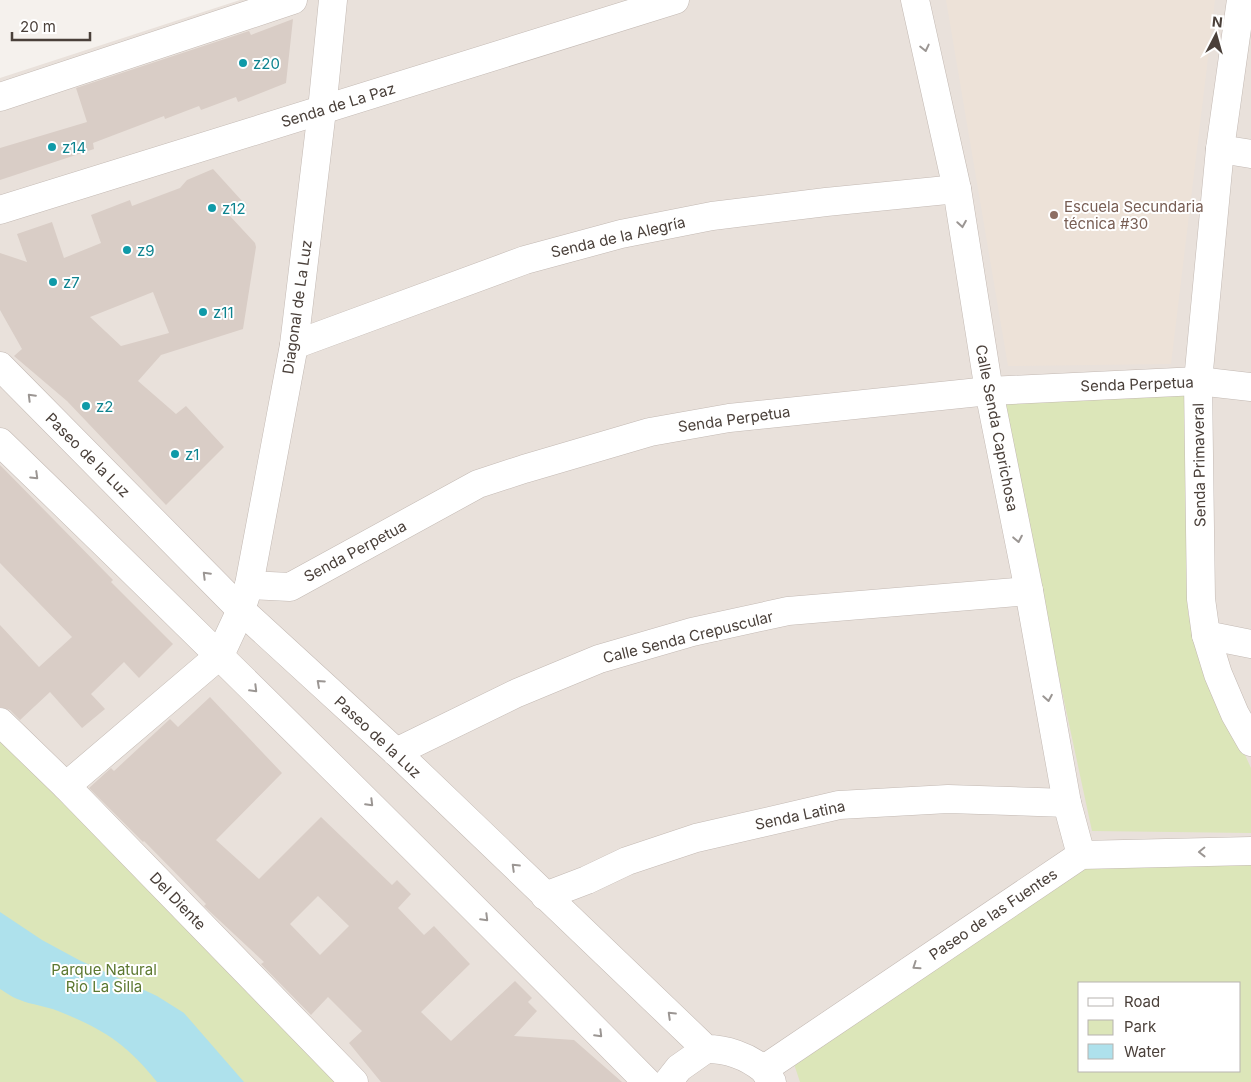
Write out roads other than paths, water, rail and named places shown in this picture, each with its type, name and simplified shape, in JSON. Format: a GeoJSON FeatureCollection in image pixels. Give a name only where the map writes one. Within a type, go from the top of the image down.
{"type":"FeatureCollection","features":[{"type":"Feature","properties":{"kind":"street"},"geometry":{"type":"LineString","coordinates":[[0,97],[293,0]]}},
{"type":"Feature","properties":{"kind":"street","name":"Diagonal de La Luz"},"geometry":{"type":"LineString","coordinates":[[241,610],[250,585],[294,345],[333,0]]}},
{"type":"Feature","properties":{"kind":"street","name":"Senda de La Paz"},"geometry":{"type":"LineString","coordinates":[[0,210],[675,0]]}},
{"type":"Feature","properties":{"kind":"street","name":"Calle Senda Caprichosa"},"geometry":{"type":"LineString","coordinates":[[914,0],[956,189],[989,391],[1029,592],[1067,803],[1081,855]]}},
{"type":"Feature","properties":{"kind":"street","name":"Senda Primaveral"},"geometry":{"type":"LineString","coordinates":[[1241,0],[1220,149],[1198,381],[1201,599],[1206,634],[1218,674],[1235,714],[1251,742]]}},
{"type":"Feature","properties":{"kind":"street"},"geometry":{"type":"LineString","coordinates":[[1220,149],[1251,154]]}},
{"type":"Feature","properties":{"kind":"street","name":"Senda de la Alegría"},"geometry":{"type":"LineString","coordinates":[[294,345],[525,260],[621,234],[712,216],[956,189]]}},
{"type":"Feature","properties":{"kind":"street","name":"Paseo de la Luz"},"geometry":{"type":"LineString","coordinates":[[0,366],[241,610],[396,752],[706,1049]]}},
{"type":"Feature","properties":{"kind":"street","name":"Senda Perpetua"},"geometry":{"type":"LineString","coordinates":[[250,585],[290,587],[478,484],[524,468],[650,432],[729,418],[989,391],[1198,381],[1251,387]]}},
{"type":"Feature","properties":{"kind":"street"},"geometry":{"type":"LineString","coordinates":[[0,442],[220,655],[647,1082]]}},
{"type":"Feature","properties":{"kind":"street","name":"Calle Senda Crepuscular"},"geometry":{"type":"LineString","coordinates":[[396,752],[517,693],[599,659],[692,632],[788,611],[1029,592]]}},
{"type":"Feature","properties":{"kind":"street"},"geometry":{"type":"LineString","coordinates":[[66,786],[220,655],[241,610]]}},
{"type":"Feature","properties":{"kind":"street"},"geometry":{"type":"LineString","coordinates":[[1206,634],[1251,644]]}},
{"type":"Feature","properties":{"kind":"street","name":"Del Diente"},"geometry":{"type":"LineString","coordinates":[[0,722],[66,786],[354,1082]]}},
{"type":"Feature","properties":{"kind":"street","name":"Senda Latina"},"geometry":{"type":"LineString","coordinates":[[545,896],[587,880],[627,861],[696,838],[838,805],[948,799],[1067,803]]}},
{"type":"Feature","properties":{"kind":"street"},"geometry":{"type":"LineString","coordinates":[[1081,855],[1251,851]]}},
{"type":"Feature","properties":{"kind":"street","name":"Paseo de las Fuentes"},"geometry":{"type":"LineString","coordinates":[[768,1076],[1081,855]]}},
{"type":"Feature","properties":{"kind":"street"},"geometry":{"type":"LineString","coordinates":[[668,1082],[679,1068],[706,1049],[728,1051],[747,1059],[768,1076]]}},
{"type":"Feature","properties":{"kind":"water"},"geometry":{"type":"Polygon","coordinates":[[[0,912],[42,940],[79,960],[157,996],[184,1013],[244,1082],[157,1082],[135,1057],[101,1031],[58,1011],[12,997],[0,989],[0,912]]]}},
{"type":"Feature","properties":{"kind":"place","name":"z20"},"geometry":{"type":"Point","coordinates":[243,63]}},
{"type":"Feature","properties":{"kind":"place","name":"z14"},"geometry":{"type":"Point","coordinates":[52,147]}},
{"type":"Feature","properties":{"kind":"place","name":"z12"},"geometry":{"type":"Point","coordinates":[212,208]}},
{"type":"Feature","properties":{"kind":"place","name":"Escuela Secundaria técnica #30"},"geometry":{"type":"Point","coordinates":[1054,215]}},
{"type":"Feature","properties":{"kind":"place","name":"z9"},"geometry":{"type":"Point","coordinates":[127,250]}},
{"type":"Feature","properties":{"kind":"place","name":"z7"},"geometry":{"type":"Point","coordinates":[53,282]}},
{"type":"Feature","properties":{"kind":"place","name":"z11"},"geometry":{"type":"Point","coordinates":[203,312]}},
{"type":"Feature","properties":{"kind":"place","name":"z2"},"geometry":{"type":"Point","coordinates":[86,406]}},
{"type":"Feature","properties":{"kind":"place","name":"z1"},"geometry":{"type":"Point","coordinates":[175,454]}},
{"type":"Feature","properties":{"kind":"park label","name":"Parque Natural Rio La Silla"},"geometry":{"type":"Point","coordinates":[104,978]}}]}
